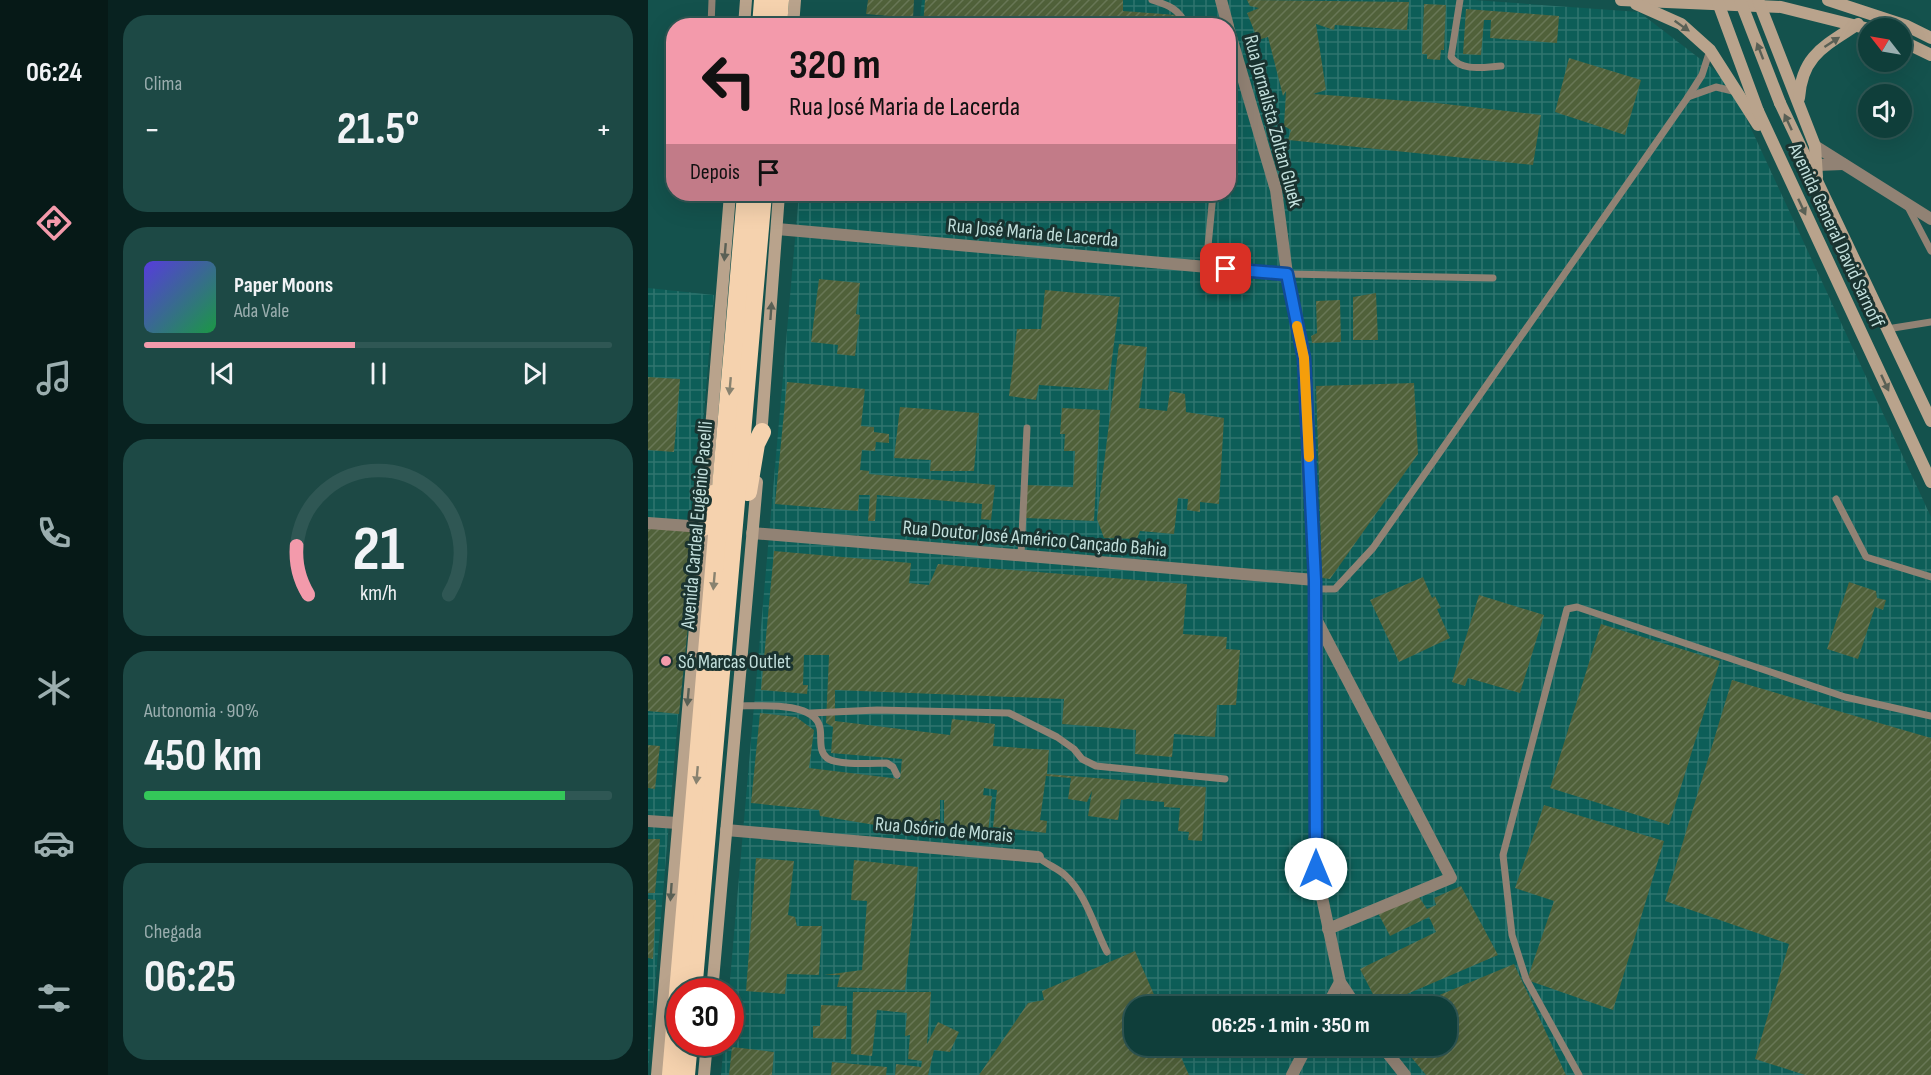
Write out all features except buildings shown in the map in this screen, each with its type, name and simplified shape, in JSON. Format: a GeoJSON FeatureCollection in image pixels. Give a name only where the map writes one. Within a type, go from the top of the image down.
{"type":"FeatureCollection","features":[{"type":"Feature","properties":{"kind":"highway"},"geometry":{"type":"LineString","coordinates":[[762,18],[763,0]]}},
{"type":"Feature","properties":{"kind":"highway"},"geometry":{"type":"LineString","coordinates":[[779,18],[780,0]]}},
{"type":"Feature","properties":{"kind":"highway","name":"Avenida Cardeal Eugênio Pacelli"},"geometry":{"type":"LineString","coordinates":[[694,978],[729,582],[743,328],[746,201]]}},
{"type":"Feature","properties":{"kind":"highway","name":"Avenida Cardeal Eugênio Pacelli"},"geometry":{"type":"LineString","coordinates":[[670,1075],[725,452],[762,201]]}},
{"type":"Feature","properties":{"kind":"highway"},"geometry":{"type":"LineString","coordinates":[[729,582],[735,569],[756,444],[762,432]]}},
{"type":"Feature","properties":{"kind":"highway"},"geometry":{"type":"LineString","coordinates":[[703,527],[725,452]]}},
{"type":"Feature","properties":{"kind":"highway"},"geometry":{"type":"LineString","coordinates":[[686,1075],[688,1056]]}},
{"type":"Feature","properties":{"kind":"main road"},"geometry":{"type":"LineString","coordinates":[[745,18],[746,0]]}},
{"type":"Feature","properties":{"kind":"main road"},"geometry":{"type":"LineString","coordinates":[[794,18],[795,0]]}},
{"type":"Feature","properties":{"kind":"main road"},"geometry":{"type":"LineString","coordinates":[[1621,0],[1759,2],[1858,25]]}},
{"type":"Feature","properties":{"kind":"main road","name":"Avenida General David Sarnoff"},"geometry":{"type":"LineString","coordinates":[[1717,0],[1758,111],[1777,154],[1931,482]]}},
{"type":"Feature","properties":{"kind":"main road","name":"Avenida General David Sarnoff"},"geometry":{"type":"LineString","coordinates":[[1740,0],[1780,103],[1931,421]]}},
{"type":"Feature","properties":{"kind":"main road"},"geometry":{"type":"LineString","coordinates":[[1828,0],[1907,26],[1931,38]]}},
{"type":"Feature","properties":{"kind":"main road"},"geometry":{"type":"LineString","coordinates":[[1629,1],[1681,24],[1710,50],[1777,154]]}},
{"type":"Feature","properties":{"kind":"main road"},"geometry":{"type":"LineString","coordinates":[[1759,2],[1815,146],[1818,184]]}},
{"type":"Feature","properties":{"kind":"main road"},"geometry":{"type":"LineString","coordinates":[[1799,103],[1804,69],[1821,49],[1858,29]]}},
{"type":"Feature","properties":{"kind":"main road"},"geometry":{"type":"LineString","coordinates":[[1912,46],[1931,55]]}},
{"type":"Feature","properties":{"kind":"main road","name":"Avenida Cardeal Eugênio Pacelli"},"geometry":{"type":"LineString","coordinates":[[657,1075],[692,611],[703,527],[729,201]]}},
{"type":"Feature","properties":{"kind":"main road"},"geometry":{"type":"LineString","coordinates":[[713,978],[762,432],[779,201]]}},
{"type":"Feature","properties":{"kind":"main road"},"geometry":{"type":"LineString","coordinates":[[704,1075],[706,1056]]}},
{"type":"Feature","properties":{"kind":"street","name":"Rua Jornalista Zoltan Gluek"},"geometry":{"type":"LineString","coordinates":[[1221,0],[1226,18]]}},
{"type":"Feature","properties":{"kind":"street","name":"Rua Jornalista Zoltan Gluek"},"geometry":{"type":"LineString","coordinates":[[1236,53],[1276,190],[1287,274],[1304,358],[1317,621],[1316,869],[1340,982],[1349,996]]}},
{"type":"Feature","properties":{"kind":"street"},"geometry":{"type":"LineString","coordinates":[[1815,146],[1931,219]]}},
{"type":"Feature","properties":{"kind":"street"},"geometry":{"type":"LineString","coordinates":[[1817,165],[1843,164]]}},
{"type":"Feature","properties":{"kind":"street","name":"Rua José Maria de Lacerda"},"geometry":{"type":"LineString","coordinates":[[777,229],[1287,274]]}},
{"type":"Feature","properties":{"kind":"street"},"geometry":{"type":"LineString","coordinates":[[648,523],[703,527]]}},
{"type":"Feature","properties":{"kind":"street","name":"Rua Doutor José Américo Cançado Bahia"},"geometry":{"type":"LineString","coordinates":[[753,533],[1315,584]]}},
{"type":"Feature","properties":{"kind":"street"},"geometry":{"type":"LineString","coordinates":[[1317,621],[1451,878],[1328,929]]}},
{"type":"Feature","properties":{"kind":"street"},"geometry":{"type":"LineString","coordinates":[[648,821],[677,823]]}},
{"type":"Feature","properties":{"kind":"street","name":"Rua Osório de Morais"},"geometry":{"type":"LineString","coordinates":[[726,830],[1038,857]]}},
{"type":"Feature","properties":{"kind":"street"},"geometry":{"type":"LineString","coordinates":[[1333,996],[1340,982]]}},
{"type":"Feature","properties":{"kind":"street"},"geometry":{"type":"LineString","coordinates":[[1292,1075],[1302,1056]]}},
{"type":"Feature","properties":{"kind":"street"},"geometry":{"type":"LineString","coordinates":[[1391,1056],[1405,1075]]}},
{"type":"Feature","properties":{"kind":"lane"},"geometry":{"type":"LineString","coordinates":[[711,18],[712,0]]}},
{"type":"Feature","properties":{"kind":"lane"},"geometry":{"type":"LineString","coordinates":[[1152,0],[1172,7],[1183,18]]}},
{"type":"Feature","properties":{"kind":"lane"},"geometry":{"type":"LineString","coordinates":[[1460,0],[1451,57],[1456,64],[1464,67],[1501,66]]}},
{"type":"Feature","properties":{"kind":"lane"},"geometry":{"type":"LineString","coordinates":[[1315,584],[1335,590],[1373,548],[1688,97],[1702,75],[1710,50]]}},
{"type":"Feature","properties":{"kind":"lane"},"geometry":{"type":"LineString","coordinates":[[1688,97],[1716,87],[1737,92]]}},
{"type":"Feature","properties":{"kind":"lane"},"geometry":{"type":"LineString","coordinates":[[1206,267],[1212,201]]}},
{"type":"Feature","properties":{"kind":"lane"},"geometry":{"type":"LineString","coordinates":[[1905,203],[1931,251]]}},
{"type":"Feature","properties":{"kind":"lane"},"geometry":{"type":"LineString","coordinates":[[1287,274],[1493,278]]}},
{"type":"Feature","properties":{"kind":"lane"},"geometry":{"type":"LineString","coordinates":[[1887,329],[1931,322]]}},
{"type":"Feature","properties":{"kind":"lane"},"geometry":{"type":"LineString","coordinates":[[1021,556],[1027,428]]}},
{"type":"Feature","properties":{"kind":"lane"},"geometry":{"type":"LineString","coordinates":[[1836,499],[1866,557],[1931,578]]}},
{"type":"Feature","properties":{"kind":"lane"},"geometry":{"type":"LineString","coordinates":[[1579,1075],[1526,979],[1512,935],[1503,855],[1567,609],[1578,607],[1845,697],[1931,716]]}},
{"type":"Feature","properties":{"kind":"lane"},"geometry":{"type":"LineString","coordinates":[[737,706],[803,709],[811,713],[820,726],[821,749],[827,759],[837,762],[887,763],[893,766],[897,775]]}},
{"type":"Feature","properties":{"kind":"lane"},"geometry":{"type":"LineString","coordinates":[[811,713],[877,710],[1009,712],[1057,737],[1074,748],[1082,759],[1096,766],[1225,779]]}},
{"type":"Feature","properties":{"kind":"lane","name":"Rua Osório de Morais"},"geometry":{"type":"LineString","coordinates":[[1038,857],[1048,867],[1065,875],[1078,892],[1107,952]]}},
{"type":"Feature","properties":{"kind":"shaded area"},"geometry":{"type":"Polygon","coordinates":[[[922,0],[1474,0],[1639,12],[1729,81],[1931,517],[1931,1075],[721,1075],[723,1056],[744,1056],[744,978],[730,978],[798,201],[1236,201],[1236,18],[920,18],[922,0]]]}},
{"type":"Feature","properties":{"kind":"shaded area"},"geometry":{"type":"Polygon","coordinates":[[[648,288],[714,295],[648,1069],[648,288]]]}},
{"type":"Feature","properties":{"kind":"slow traffic"},"geometry":{"type":"LineString","coordinates":[[1297,326],[1304,358],[1309,457]]}},
{"type":"Feature","properties":{"kind":"place","name":"Só Marcas Outlet"},"geometry":{"type":"Point","coordinates":[666,661]}},
{"type":"Feature","properties":{"kind":"route"},"geometry":{"type":"LineString","coordinates":[[1226,269],[1287,274],[1304,358],[1317,621],[1316,869]]}}]}
